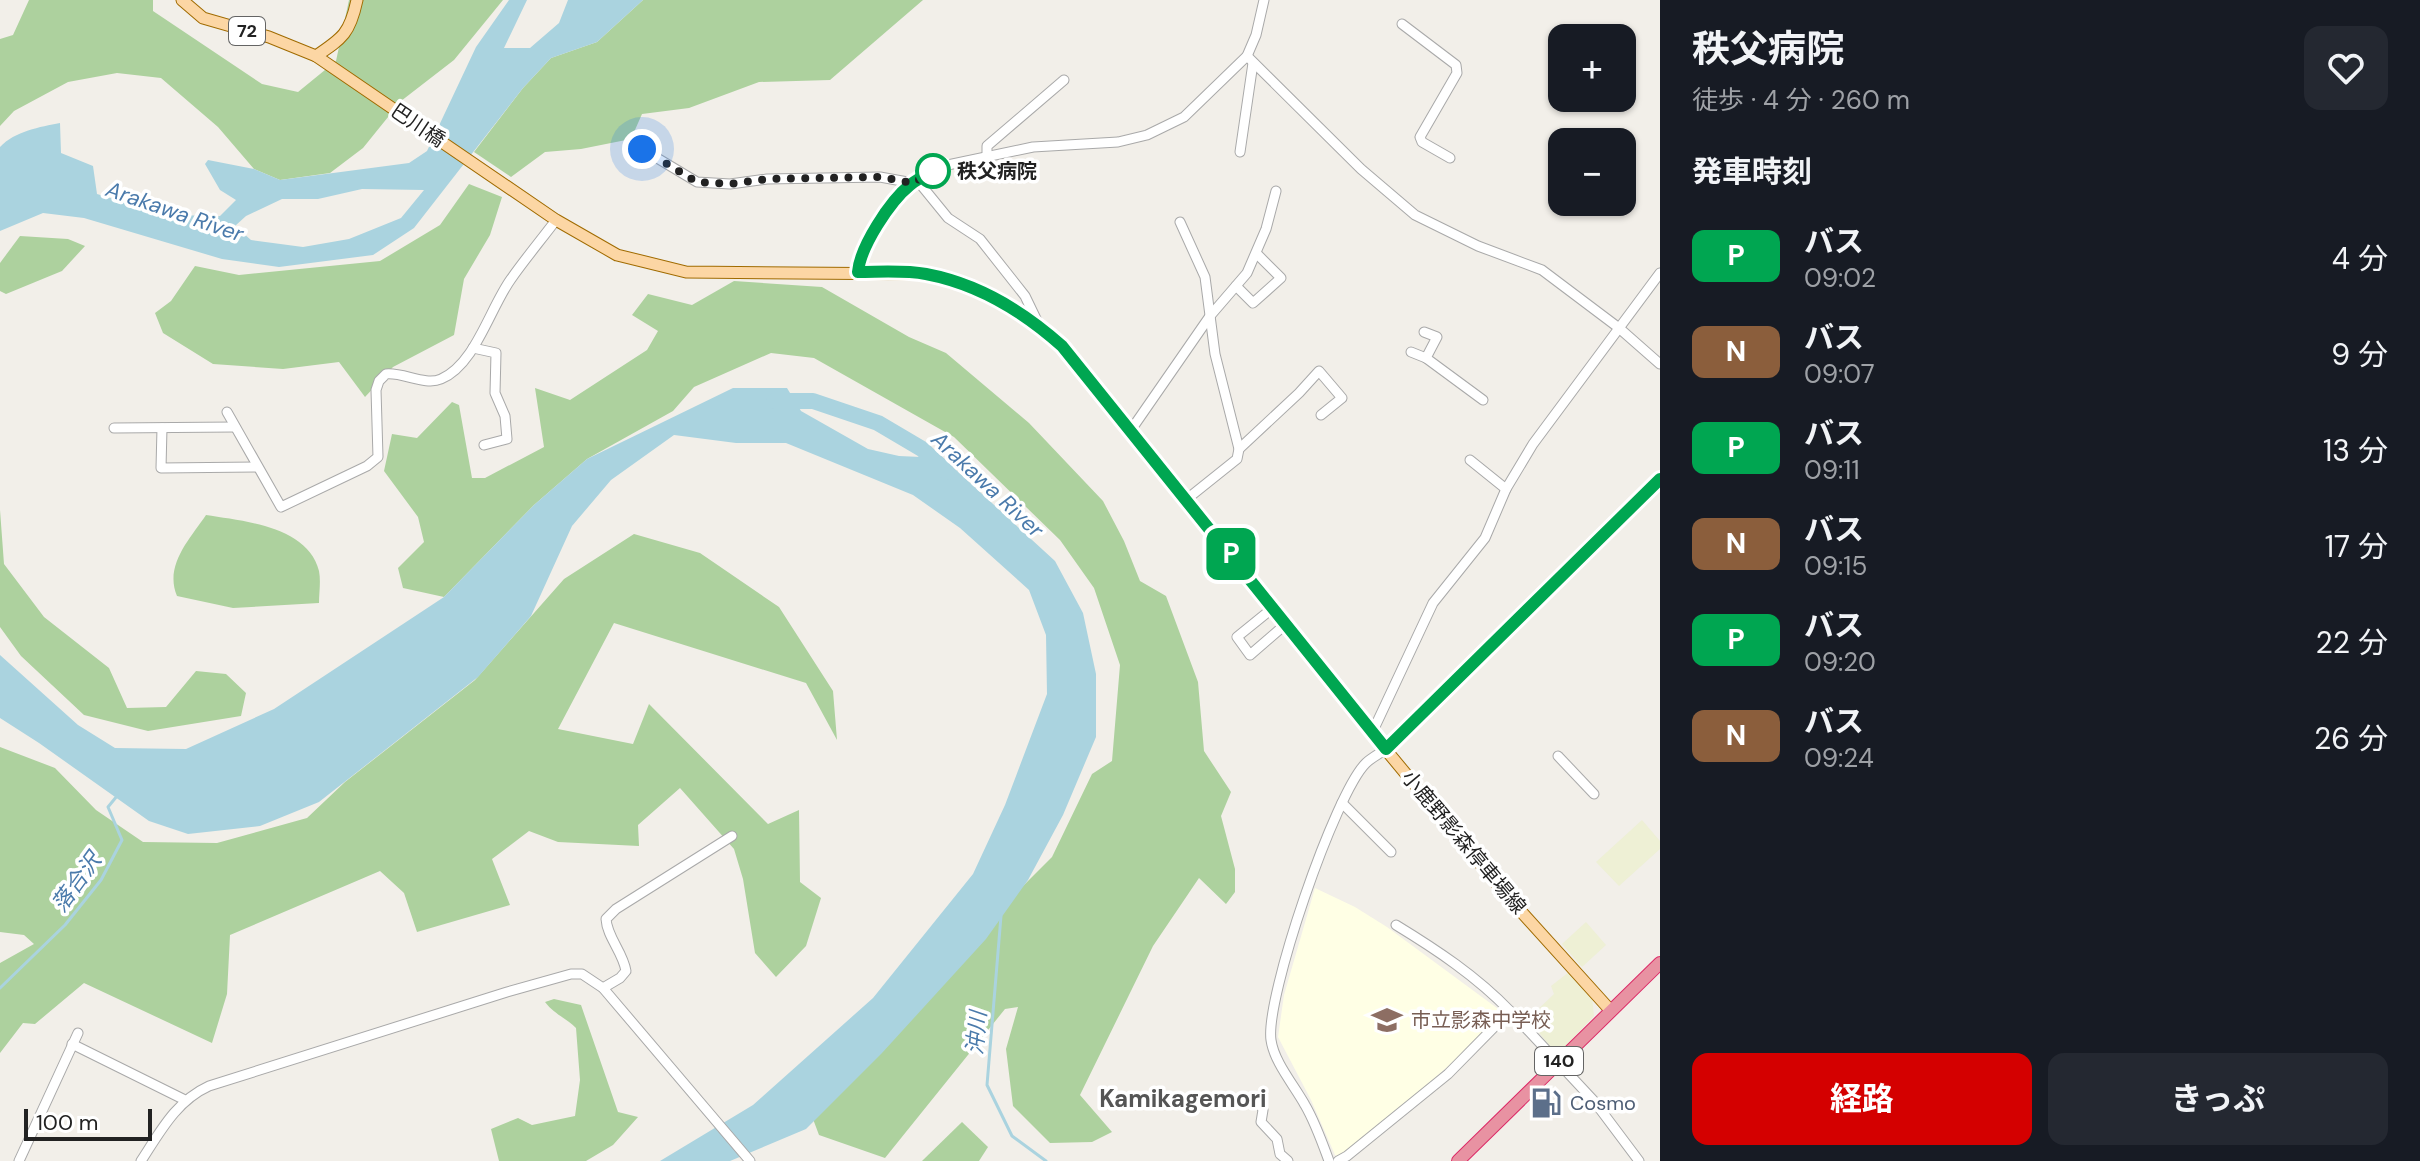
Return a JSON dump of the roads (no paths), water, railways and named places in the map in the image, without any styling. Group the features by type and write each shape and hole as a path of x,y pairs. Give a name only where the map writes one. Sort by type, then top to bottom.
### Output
{"highway":[{"name":"140","path":"1458,1161 1660,963"}],"main road":[{"name":"72","path":"182,0 203,18 269,37 321,60"},
{"path":"321,60 350,29 357,0"},
{"name":"巴川橋","path":"321,60 510,187"},
{"name":"小鹿野影森停車場線","path":"510,187 556,220 617,255 662,268 727,273 926,274 986,293 1039,325 1081,367 1372,733 1507,896 1611,1011"}],"street":[{"path":"1240,152 1250,60 1264,0"},
{"path":"1402,24 1456,65 1457,73 1420,137 1422,142 1450,158"},
{"path":"858,272 864,248 900,196 915,181 943,166 1033,147 1118,142 1147,135 1184,117 1250,60"},
{"path":"1250,60 1361,169 1415,215 1478,246 1542,270 1619,328 1660,364"},
{"path":"987,158 987,146 1064,80"},
{"path":"634,148 642,149 697,182 730,184 767,179 880,177 915,181 948,218 980,239 1025,296 1039,325"},
{"path":"1131,430 1210,316 1247,273 1257,254 1276,191"},
{"path":"227,412 281,507 367,466 378,457 376,390 379,381 386,374 396,373 432,381 443,379 473,348 509,282 556,220"},
{"path":"1180,222 1205,277 1215,354 1239,449 1237,459 1187,499"},
{"path":"1236,286 1253,303 1281,278 1257,254"},
{"path":"1372,733 1433,603 1485,538 1506,489 1533,444 1660,273"},
{"path":"1424,332 1437,337 1426,358"},
{"path":"473,348 496,353 495,393 505,416 507,439 484,445"},
{"path":"1411,352 1426,358 1483,400"},
{"path":"1239,449 1319,371 1342,398 1321,415"},
{"path":"114,428 235,427"},
{"path":"162,428 161,468 256,467"},
{"path":"1470,460 1506,489"},
{"path":"1329,1161 1307,1108 1273,1049 1270,1028 1288,950 1308,885 1342,803 1364,764 1386,749 1660,479"},
{"path":"1274,607 1237,637 1250,655 1287,623"},
{"path":"1558,756 1594,794"},
{"path":"1342,803 1391,852"},
{"path":"603,988 626,971 624,959 606,926 606,919 616,909 732,836"},
{"path":"1396,925 1475,978 1510,1011 1594,1101 1639,1161"},
{"path":"141,1161 185,1100 219,1082 563,975 582,974 603,988 750,1161"},
{"path":"1338,1161 1448,1074 1510,1011"},
{"path":"19,1161 78,1033"},
{"path":"72,1044 185,1100"},
{"path":"1257,1098 1263,1110 1261,1122 1277,1139 1280,1154 1288,1161"}],"water":[{"path":"509,0 527,0 504,48 530,48 559,23 568,0 643,0 597,42 551,58 523,88 414,228 373,255 279,267 222,259 84,218 43,213 0,231 0,147 20,133 60,123 61,153 93,166 97,194 168,215 220,216 236,200 220,190 205,164 208,160 254,169 280,180 409,163 427,151 476,47","holes":["362,189 424,190 401,218 349,239 303,247 251,240 235,226 246,216 282,199 318,199"]},
{"path":"733,388 787,388 801,411 868,449 899,456 943,458 1055,561 1083,613 1096,674 1096,737 1063,815 1028,880 986,939 882,1053 806,1129 730,1161 660,1161 753,1105 873,998 973,874 1005,805 1047,694 1046,635 1029,590 960,528 913,495 786,443 736,443 674,435 611,480 572,526 531,616 478,677 319,802 260,826 188,834 149,821 0,718 0,655 78,725 115,748 186,749 274,709 444,597 534,505 587,459"}],"waterway":[{"name":"Arakawa River","path":"774,401 813,401 878,423 922,449 947,472"},
{"name":"落合沢","path":"0,988 65,925 101,880 122,840 108,807 117,796"},
{"name":"沖川","path":"1001,916 987,1085 1012,1136 1046,1161"}],"place":[{"name":"秩父病院","path":"933,171"},
{"name":"市立影森中学校","path":"1387,1020"},
{"name":"Cosmo","path":"1546,1103"}],"district":[{"name":"Kamikagemori","path":"1183,1099"}]}
